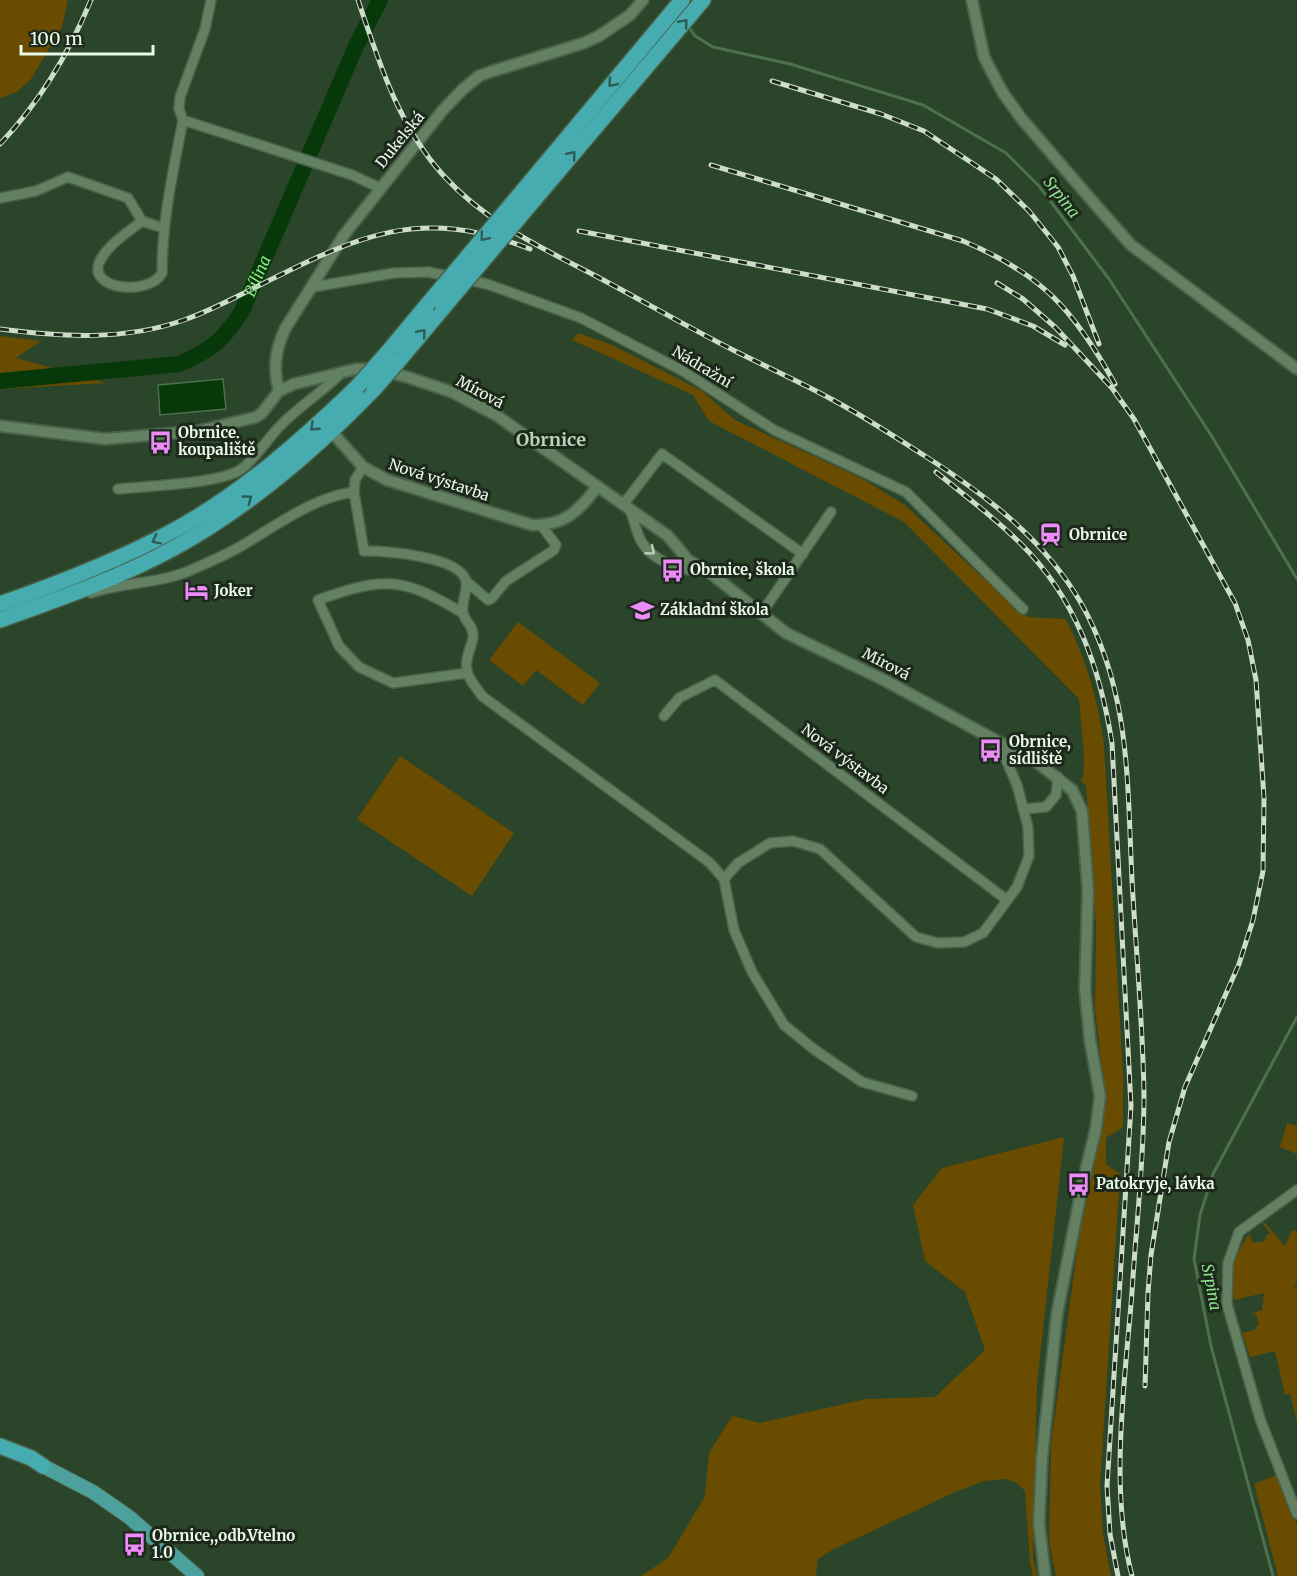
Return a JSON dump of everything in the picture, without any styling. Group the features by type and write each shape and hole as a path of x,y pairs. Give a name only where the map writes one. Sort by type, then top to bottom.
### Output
{"highway":[{"path":"0,604 135,550 191,520 280,457 394,356 443,308 650,38 682,0"},
{"path":"0,620 87,588 174,548 223,518 273,482 332,432 374,389 427,305 664,46 703,0"},
{"path":"0,1446 30,1458 36,1464"},
{"path":"0,1453 36,1464"},
{"path":"0,1458 36,1464"}],"main road":[{"path":"36,1464 93,1492 129,1516 197,1576"}],"street":[{"path":"142,221 115,242 100,261 98,268 102,280 130,288 150,285 159,279 162,273 163,228 183,120 179,109 180,97 205,29 211,0"},
{"path":"972,0 984,57 1004,93 1021,118 1094,203 1131,245 1297,369"},
{"name":"Dukelská","path":"279,391 275,364 280,341 345,235 452,99 479,76 584,43 614,28 643,1"},
{"path":"183,120 352,176 380,188"},
{"path":"0,198 36,191 68,177 128,198 142,221 163,228"},
{"name":"Nádražní","path":"313,287 394,273 428,272 487,284 581,318 683,371 774,430 906,492 1023,609"},
{"name":"Mírová","path":"342,372 374,369 407,377 452,392 496,415 668,536 696,569"},
{"path":"0,426 105,439 199,431 256,417 262,413 279,391 294,384 342,372"},
{"path":"118,489 193,482 241,470 280,424 327,387 342,372"},
{"name":"Nová výstavba","path":"332,432 363,467 387,480 515,521 541,525 562,521 574,513 597,487"},
{"path":"626,507 662,454 803,554"},
{"path":"363,467 355,480 354,492 364,551 420,555 453,567 462,573 466,581 488,600 506,581 554,550 552,538 541,525"},
{"path":"36,607 69,601 99,591 161,581 239,547 328,498 354,492"},
{"name":"Mírová","path":"626,507 646,548 674,567 709,572 786,633 882,678 1038,763 1072,790 1082,811 1088,890 1085,990 1090,1040 1100,1096 1096,1128 1083,1182 1056,1326 1042,1457 1039,1523 1045,1576"},
{"path":"760,614 831,512"},
{"path":"463,613 466,581"},
{"path":"467,673 393,683 359,667 339,646 318,600 350,589 389,583 413,587 463,613 472,626 473,637 466,661 467,673 482,696 709,862 724,879 734,930 752,972 784,1025 815,1050 862,1082 912,1096"},
{"name":"Nová výstavba","path":"664,716 679,698 715,680 1007,900"},
{"path":"724,879 738,863 770,843 793,841 820,849 916,938 938,943 964,942 982,933 1017,887 1029,856 1028,827 1017,785 998,741"},
{"path":"1023,809 1046,807 1056,795 1058,777"},
{"path":"1297,1190 1239,1232 1228,1263 1227,1304 1260,1419 1297,1514"}],"shaded area":[{"path":"0,0 68,0 62,27 31,79 17,92 0,98"},
{"path":"578,333 612,345 702,391 735,420 861,478 905,505 1028,617 1066,619 1073,635 1090,680 1104,744 1123,1075 1123,1127 1106,1138 1106,1164 1120,1174 1100,1486 1103,1534 1111,1576 1056,1576 1049,1542 1051,1445 1079,1235 1101,1133 1105,1093 1095,1009 1096,925 1086,785 1081,781 1084,772 1084,755 1079,699 904,522 709,421 693,395 572,340"},
{"path":"0,336 41,341 16,358 107,383 0,389"},
{"path":"223,379 226,409 160,415 158,385"},
{"path":"518,622 600,683 583,705 536,670 523,686 489,660"},
{"path":"400,756 514,833 472,896 357,819"},
{"path":"1287,1123 1297,1126 1297,1154 1280,1147"},
{"path":"1064,1137 1037,1385 1033,1558 1037,1576 1033,1576 1030,1562 1025,1491 1017,1483 1006,1479 984,1481 955,1492 832,1550 818,1559 816,1576 641,1576 668,1558 705,1496 709,1453 732,1416 760,1423 866,1399 935,1397 985,1350 965,1292 925,1261 913,1205 942,1168"},
{"path":"1264,1222 1285,1246 1292,1230 1297,1232 1297,1281 1294,1286 1297,1288 1297,1422 1290,1394 1285,1395 1275,1351 1250,1357 1242,1333 1257,1329 1256,1326 1259,1325 1256,1314 1253,1315 1253,1313 1262,1310 1264,1293 1234,1300 1231,1291 1232,1266 1249,1234 1253,1243 1260,1241 1262,1243 1270,1233 1262,1223"},
{"path":"1279,1474 1282,1477 1297,1526 1297,1576 1278,1576 1254,1484"}],"waterway":[{"name":"Bílina","path":"0,381 179,364 208,349 222,337 242,311 356,46 380,0"},
{"name":"Srpina","path":"688,26 695,36 713,47 790,64 923,105 1006,153 1039,186 1109,279 1211,435 1297,579"},
{"name":"Srpina","path":"1273,1576 1211,1346 1194,1259 1200,1215 1213,1174 1297,1017"}],"railway":[{"path":"0,144 41,94 63,58 91,0"},
{"path":"358,0 402,114 427,156 461,193 499,223 541,248 845,407 925,456 992,503 1012,520 1050,559 1081,603 1097,636 1109,670 1118,704 1123,738 1127,773 1142,1042 1143,1145 1123,1398 1120,1471 1121,1507 1132,1576"},
{"path":"772,81 881,114 924,131 996,179 1029,211 1058,247 1073,276 1099,344"},
{"path":"711,165 963,241 991,254 1035,281 1053,297 1085,335 1115,384"},
{"path":"0,329 46,334 93,335 161,327 213,308 327,253 390,232 422,228 455,229 491,236 530,249"},
{"path":"579,231 987,309 1033,326 1065,345"},
{"path":"997,283 1023,299 1055,327 1112,388 1134,419 1235,603 1248,640 1256,680 1264,798 1263,871 1253,920 1239,964 1185,1087 1169,1142 1151,1255 1145,1386"},
{"path":"936,472 1010,533 1040,564 1056,587 1071,611 1092,661 1112,743 1131,1106 1107,1486 1110,1534 1118,1576"}],"place":[{"name":"Obrnice, koupaliště","path":"160,442"},
{"name":"Obrnice","path":"1051,535"},
{"name":"Obrnice, škola","path":"672,570"},
{"name":"Joker","path":"196,591"},
{"name":"Základní škola","path":"642,610"},
{"name":"Obrnice, sídliště","path":"991,751"},
{"name":"Patokryje, lávka","path":"1078,1184"},
{"name":"Obrnice,,odb.Vtelno 1.0","path":"134,1545"}],"district":[{"name":"Obrnice","path":"551,440"}]}
